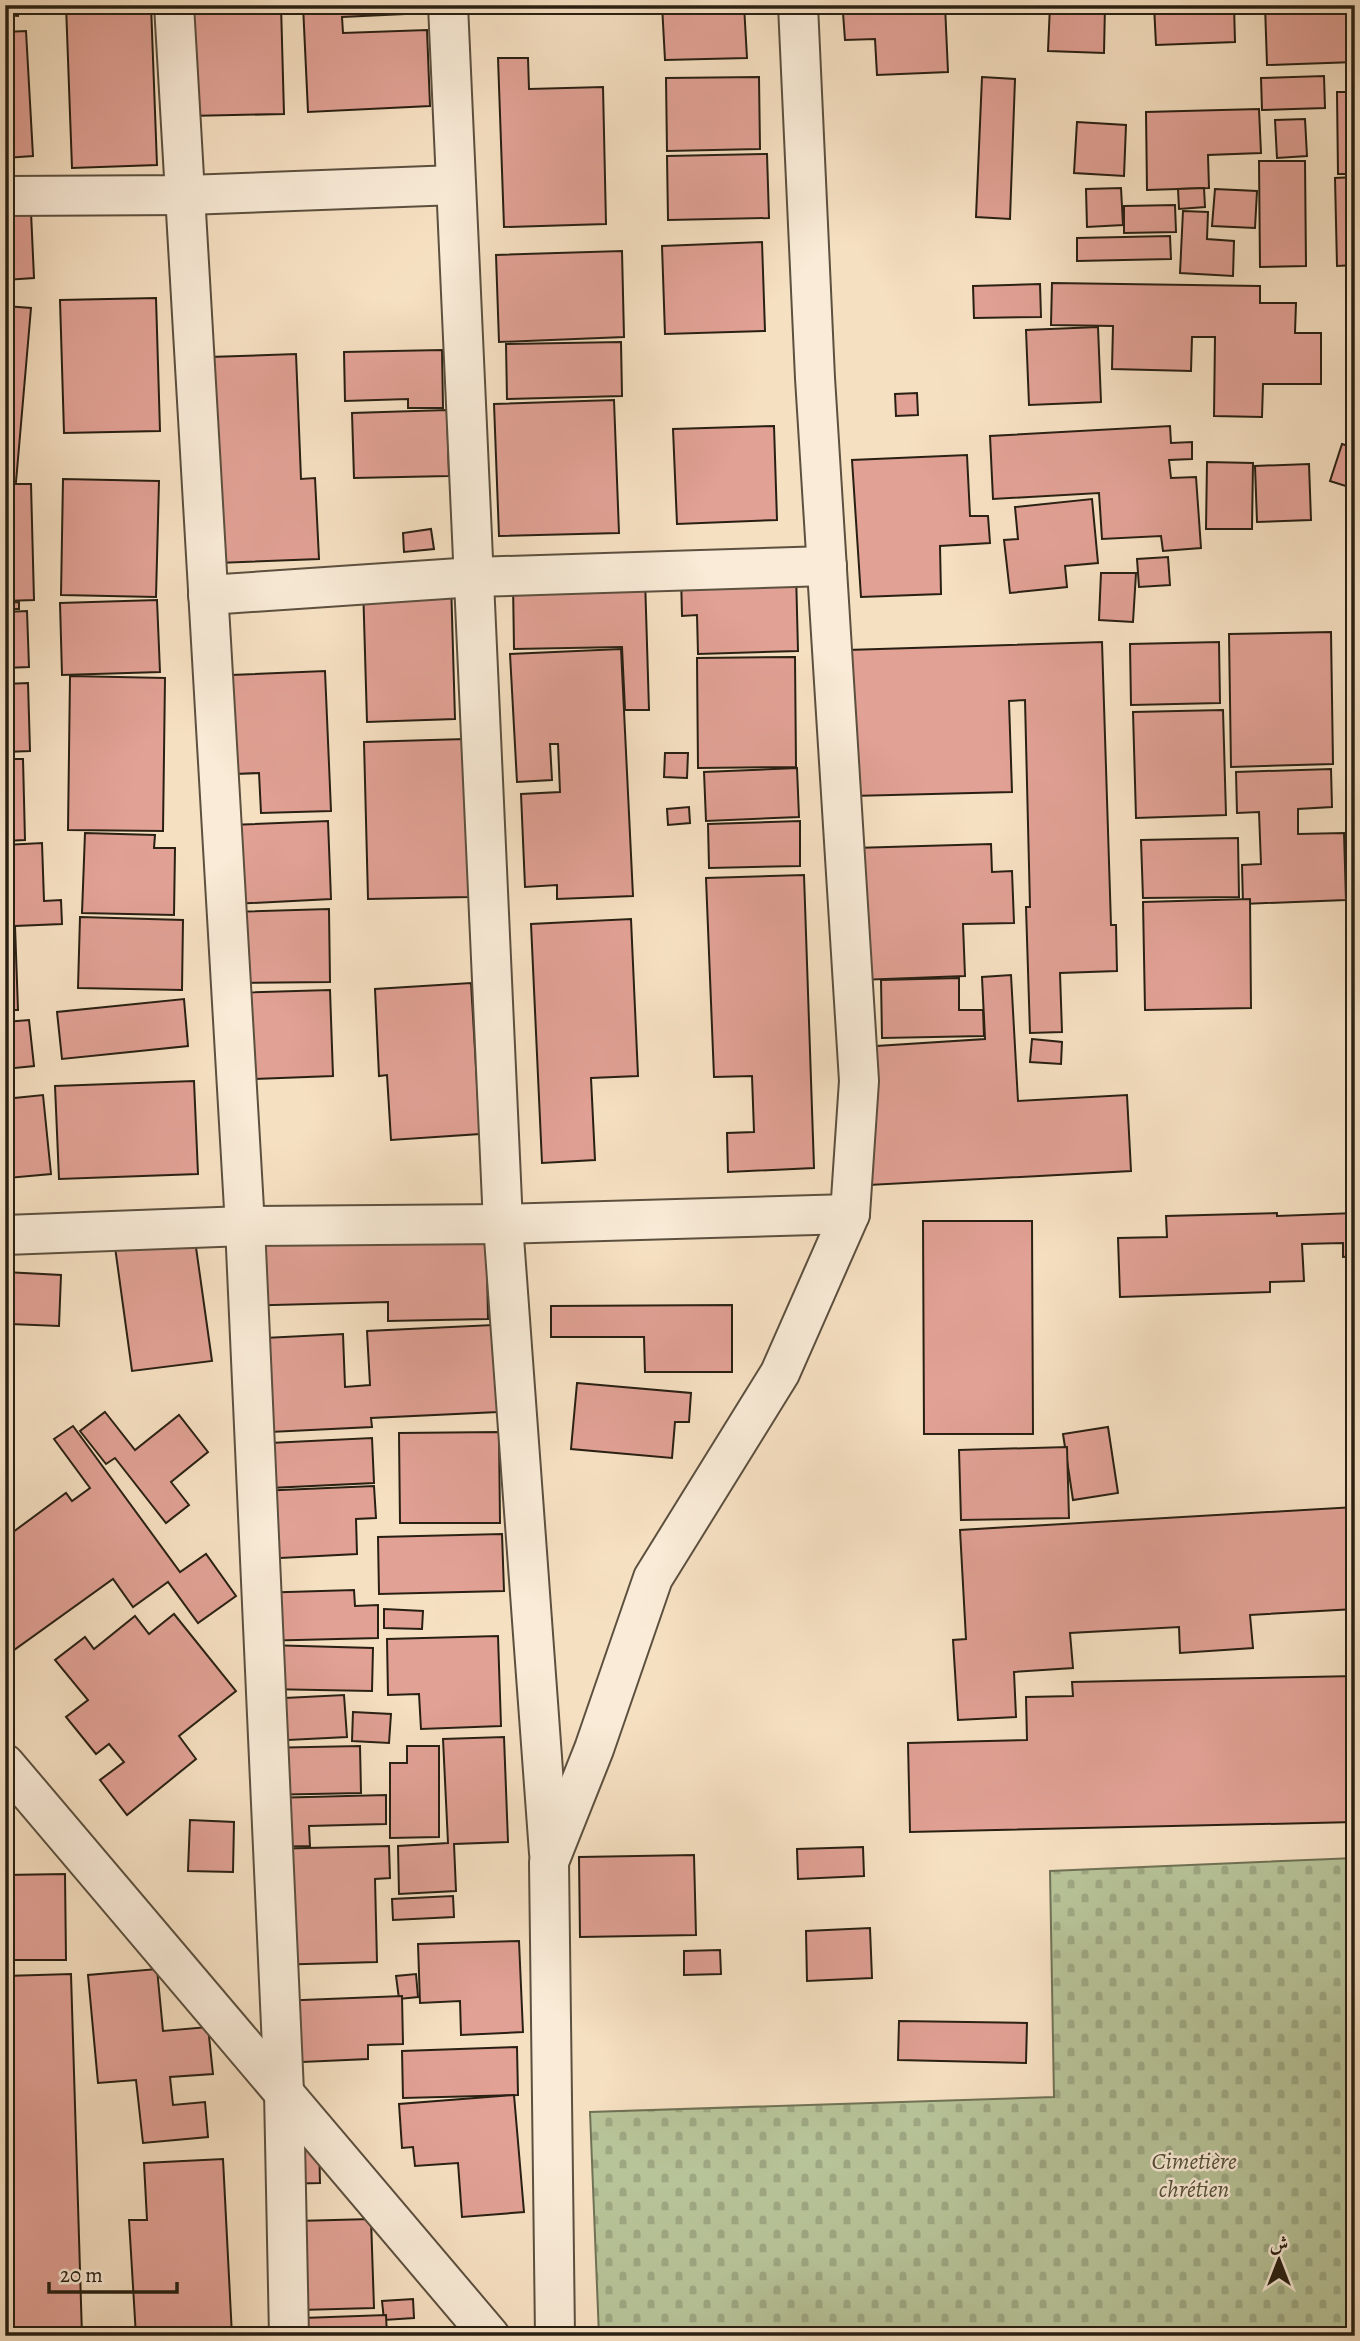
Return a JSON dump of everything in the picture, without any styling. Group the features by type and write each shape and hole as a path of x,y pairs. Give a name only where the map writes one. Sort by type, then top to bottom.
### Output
{"street":[{"path":"174,5 245,1226 284,2092 289,2336"},
{"path":"448,5 503,1224 550,1862 555,2336"},
{"path":"550,1862 594,1749 653,1578 780,1373 850,1214 859,1081 815,378 797,5"},
{"path":"5,196 186,195 456,185"},
{"path":"208,595 474,577 827,566"},
{"path":"5,1235 245,1226 503,1224 850,1214"},
{"path":"5,1764 490,2336"}],"green space":[{"name":"Cimetière chrétien","path":"1355,1858 1355,2336 599,2336 590,2112 1054,2097 1050,1871"}],"building":[{"path":"5,5 18,5 18,16 5,15"},
{"path":"66,5 151,5 157,165 72,168"},
{"path":"186,5 281,5 284,114 188,116"},
{"path":"303,5 426,5 426,13 342,17 343,33 427,30 430,106 308,112"},
{"path":"479,5 601,5 601,6 480,13"},
{"path":"662,5 744,5 747,58 665,60"},
{"path":"856,5 945,5 948,72 877,75 875,39 845,40 843,13 856,13"},
{"path":"1050,5 1105,5 1104,53 1048,51"},
{"path":"1154,5 1234,5 1235,42 1156,45"},
{"path":"1265,5 1355,5 1355,62 1267,65"},
{"path":"26,31 33,156 5,158 5,32"},
{"path":"498,58 528,58 529,89 603,87 606,224 504,227"},
{"path":"1324,76 1325,108 1262,110 1261,78"},
{"path":"759,77 760,149 667,151 666,78"},
{"path":"982,77 1015,79 1010,219 976,217"},
{"path":"1337,92 1355,92 1355,174 1338,174"},
{"path":"1259,109 1261,153 1208,155 1209,188 1147,190 1146,112"},
{"path":"1305,119 1307,156 1277,158 1275,120"},
{"path":"1077,122 1126,125 1124,176 1074,173"},
{"path":"767,154 769,218 668,220 667,156"},
{"path":"1259,161 1305,161 1306,266 1260,267"},
{"path":"1355,177 1355,265 1337,266 1335,178"},
{"path":"1121,188 1123,225 1087,227 1086,189"},
{"path":"1204,188 1205,207 1179,209 1178,189"},
{"path":"1215,189 1257,191 1255,228 1212,226"},
{"path":"1175,205 1176,232 1124,233 1124,206"},
{"path":"1183,211 1208,212 1207,239 1234,241 1233,276 1180,273"},
{"path":"31,212 34,278 5,280 5,213"},
{"path":"1170,236 1171,259 1077,261 1077,238"},
{"path":"762,242 765,331 665,334 662,246"},
{"path":"622,251 624,337 499,342 496,255"},
{"path":"1052,283 1260,286 1260,303 1296,303 1295,333 1321,333 1321,384 1263,384 1262,417 1214,416 1215,337 1192,337 1191,371 1112,369 1113,326 1051,325"},
{"path":"1040,284 1041,317 974,318 973,286"},
{"path":"156,298 160,431 64,433 60,300"},
{"path":"5,306 31,308 16,482 5,481"},
{"path":"1098,327 1101,402 1029,405 1026,330"},
{"path":"621,342 622,396 507,399 506,344"},
{"path":"442,350 443,408 408,408 408,399 345,401 344,352"},
{"path":"296,354 301,479 315,478 319,559 217,563 209,357"},
{"path":"917,393 918,415 896,416 895,394"},
{"path":"614,400 619,533 499,536 494,404"},
{"path":"447,410 449,476 354,478 352,413"},
{"path":"774,426 777,520 677,524 673,429"},
{"path":"1170,426 1171,443 1192,442 1192,459 1169,460 1171,478 1196,477 1201,548 1163,551 1161,536 1102,539 1099,493 993,499 990,436"},
{"path":"1342,444 1355,448 1355,489 1330,481"},
{"path":"967,455 970,516 988,516 990,543 940,546 941,594 861,597 852,460"},
{"path":"1207,462 1253,463 1252,529 1206,529"},
{"path":"1309,464 1311,520 1257,522 1255,466"},
{"path":"63,479 159,481 156,597 61,595"},
{"path":"5,484 31,484 34,600 5,601"},
{"path":"1092,499 1098,563 1065,566 1067,587 1010,593 1004,540 1018,539 1015,507"},
{"path":"431,529 434,549 404,552 403,533"},
{"path":"1168,557 1170,585 1139,587 1137,559"},
{"path":"796,572 798,651 698,654 697,615 682,616 681,575"},
{"path":"1101,573 1136,573 1133,622 1099,620"},
{"path":"645,578 649,710 625,710 622,647 514,649 513,583"},
{"path":"451,582 455,719 367,722 363,584"},
{"path":"157,600 160,672 62,675 60,603"},
{"path":"19,602 19,609 5,609 5,603"},
{"path":"27,611 29,667 5,668 5,612"},
{"path":"1331,632 1333,764 1231,767 1229,634"},
{"path":"1102,642 1111,925 1116,925 1117,971 1060,973 1062,1032 1030,1033 1026,907 1030,907 1025,700 1009,701 1012,792 852,796 847,650"},
{"path":"1219,642 1220,703 1131,705 1130,644"},
{"path":"621,649 633,896 557,899 557,885 525,887 521,794 560,792 558,744 550,744 552,780 517,782 510,654"},
{"path":"795,657 796,767 698,768 697,658"},
{"path":"325,671 331,811 261,813 259,773 235,774 231,675"},
{"path":"70,676 165,678 163,831 68,830"},
{"path":"28,683 30,751 5,752 5,684"},
{"path":"1223,710 1226,815 1136,818 1133,712"},
{"path":"465,739 469,897 368,899 364,742"},
{"path":"665,753 688,753 687,778 664,777"},
{"path":"5,759 23,759 25,840 5,841"},
{"path":"797,768 799,817 706,821 704,772"},
{"path":"1331,769 1332,807 1298,809 1298,834 1344,833 1346,900 1243,904 1242,865 1261,864 1259,812 1237,813 1236,772"},
{"path":"689,807 690,823 668,825 667,809"},
{"path":"328,821 331,899 234,904 231,825"},
{"path":"800,821 800,866 709,868 708,824"},
{"path":"85,833 155,835 154,848 175,848 174,915 82,913"},
{"path":"1238,838 1239,897 1143,898 1141,840"},
{"path":"42,843 44,901 61,900 62,924 15,926 18,1010 5,1010 5,845"},
{"path":"991,844 992,872 1012,871 1014,923 963,924 965,976 859,980 854,848"},
{"path":"804,875 814,1168 728,1172 727,1133 754,1132 752,1076 714,1077 706,878"},
{"path":"1250,899 1251,1008 1145,1010 1143,902"},
{"path":"329,909 330,982 230,983 228,912"},
{"path":"80,917 183,920 182,990 78,988"},
{"path":"631,919 638,1076 591,1078 595,1160 542,1163 531,924"},
{"path":"1011,975 1018,1101 1127,1095 1131,1171 869,1185 861,1047 985,1039 982,977"},
{"path":"959,978 959,1010 983,1010 984,1036 882,1038 881,980"},
{"path":"471,983 480,1134 391,1140 387,1075 379,1076 375,989"},
{"path":"330,990 333,1076 231,1080 228,993"},
{"path":"184,999 188,1046 62,1059 57,1012"},
{"path":"29,1020 34,1066 5,1069 5,1022"},
{"path":"1032,1039 1062,1042 1061,1064 1030,1062"},
{"path":"194,1081 198,1174 59,1179 55,1086"},
{"path":"43,1095 51,1174 8,1178 8,1174 5,1175 5,1099"},
{"path":"1277,1213 1277,1216 1355,1213 1355,1256 1343,1257 1343,1243 1302,1244 1304,1281 1270,1282 1270,1292 1120,1297 1118,1238 1167,1237 1166,1216"},
{"path":"486,1216 488,1319 388,1321 388,1302 236,1306 234,1227"},
{"path":"192,1219 212,1361 132,1371 115,1247"},
{"path":"923,1221 1032,1221 1033,1434 924,1434"},
{"path":"5,1272 61,1275 59,1326 10,1324 8,1352 5,1352"},
{"path":"732,1305 732,1372 645,1372 644,1337 551,1337 551,1306"},
{"path":"493,1325 498,1412 371,1418 372,1427 247,1433 243,1339 343,1334 345,1387 370,1385 367,1331"},
{"path":"577,1383 691,1393 689,1422 675,1422 672,1458 571,1449"},
{"path":"105,1412 135,1450 179,1415 208,1452 171,1482 189,1505 166,1523 115,1458 106,1464 80,1431"},
{"path":"73,1426 180,1572 206,1554 236,1596 198,1623 168,1582 133,1607 113,1579 14,1650 5,1638 5,1538 66,1493 72,1501 90,1488 54,1439"},
{"path":"1108,1427 1118,1493 1073,1500 1063,1434"},
{"path":"499,1432 500,1523 400,1523 399,1433"},
{"path":"372,1438 374,1483 251,1489 249,1444"},
{"path":"1067,1447 1069,1518 961,1520 959,1450"},
{"path":"374,1486 376,1518 356,1519 357,1554 261,1559 258,1491"},
{"path":"1355,1507 1355,1609 1250,1615 1253,1648 1180,1653 1179,1627 1070,1633 1073,1668 1014,1672 1016,1717 958,1720 953,1640 966,1639 960,1530"},
{"path":"502,1534 504,1591 379,1594 378,1537"},
{"path":"354,1590 355,1606 378,1605 378,1638 257,1641 255,1593"},
{"path":"384,1609 423,1611 422,1629 384,1628"},
{"path":"174,1614 236,1691 179,1736 196,1759 127,1815 100,1780 124,1762 109,1744 96,1754 66,1717 88,1700 55,1660 85,1637 94,1649 135,1616 149,1634"},
{"path":"498,1636 501,1726 421,1729 419,1694 388,1695 387,1639"},
{"path":"265,1645 373,1648 372,1691 264,1689"},
{"path":"1355,1676 1355,1822 910,1832 908,1743 1027,1740 1026,1697 1073,1696 1072,1682"},
{"path":"344,1695 347,1737 268,1741 265,1699"},
{"path":"353,1712 391,1714 389,1743 352,1741"},
{"path":"504,1737 508,1842 454,1844 456,1891 399,1894 398,1846 448,1843 443,1739"},
{"path":"360,1746 361,1793 262,1795 261,1748"},
{"path":"407,1746 439,1746 439,1837 390,1838 390,1763 407,1763"},
{"path":"386,1795 386,1824 309,1826 310,1846 270,1847 269,1798"},
{"path":"190,1820 234,1822 233,1872 188,1871"},
{"path":"389,1846 390,1878 375,1879 377,1962 270,1965 266,1849"},
{"path":"863,1847 864,1876 798,1879 797,1849"},
{"path":"694,1855 696,1935 580,1937 579,1857"},
{"path":"65,1874 66,1960 5,1960 5,1875"},
{"path":"453,1896 454,1917 393,1920 392,1899"},
{"path":"870,1928 872,1978 807,1981 806,1931"},
{"path":"519,1941 523,2032 461,2035 460,2001 420,2003 418,1944"},
{"path":"720,1950 721,1974 684,1975 684,1951"},
{"path":"157,1969 163,2031 208,2027 213,2074 170,2077 173,2105 205,2102 208,2137 143,2143 136,2080 98,2083 88,1975"},
{"path":"71,1974 82,2336 5,2336 5,1976"},
{"path":"416,1974 418,1997 399,1999 396,1976"},
{"path":"402,1996 403,2044 368,2045 368,2059 280,2063 278,2001"},
{"path":"899,2021 1027,2023 1026,2063 898,2060"},
{"path":"517,2047 518,2095 403,2098 402,2051"},
{"path":"514,2095 524,2212 462,2217 458,2163 415,2166 413,2147 402,2148 399,2104"},
{"path":"319,2141 320,2183 282,2184 280,2142"},
{"path":"223,2159 232,2336 136,2336 129,2220 147,2220 144,2163"},
{"path":"371,2219 374,2308 300,2310 297,2221"},
{"path":"413,2299 414,2318 384,2320 382,2301"},
{"path":"386,2315 387,2336 304,2336 303,2318"}]}
